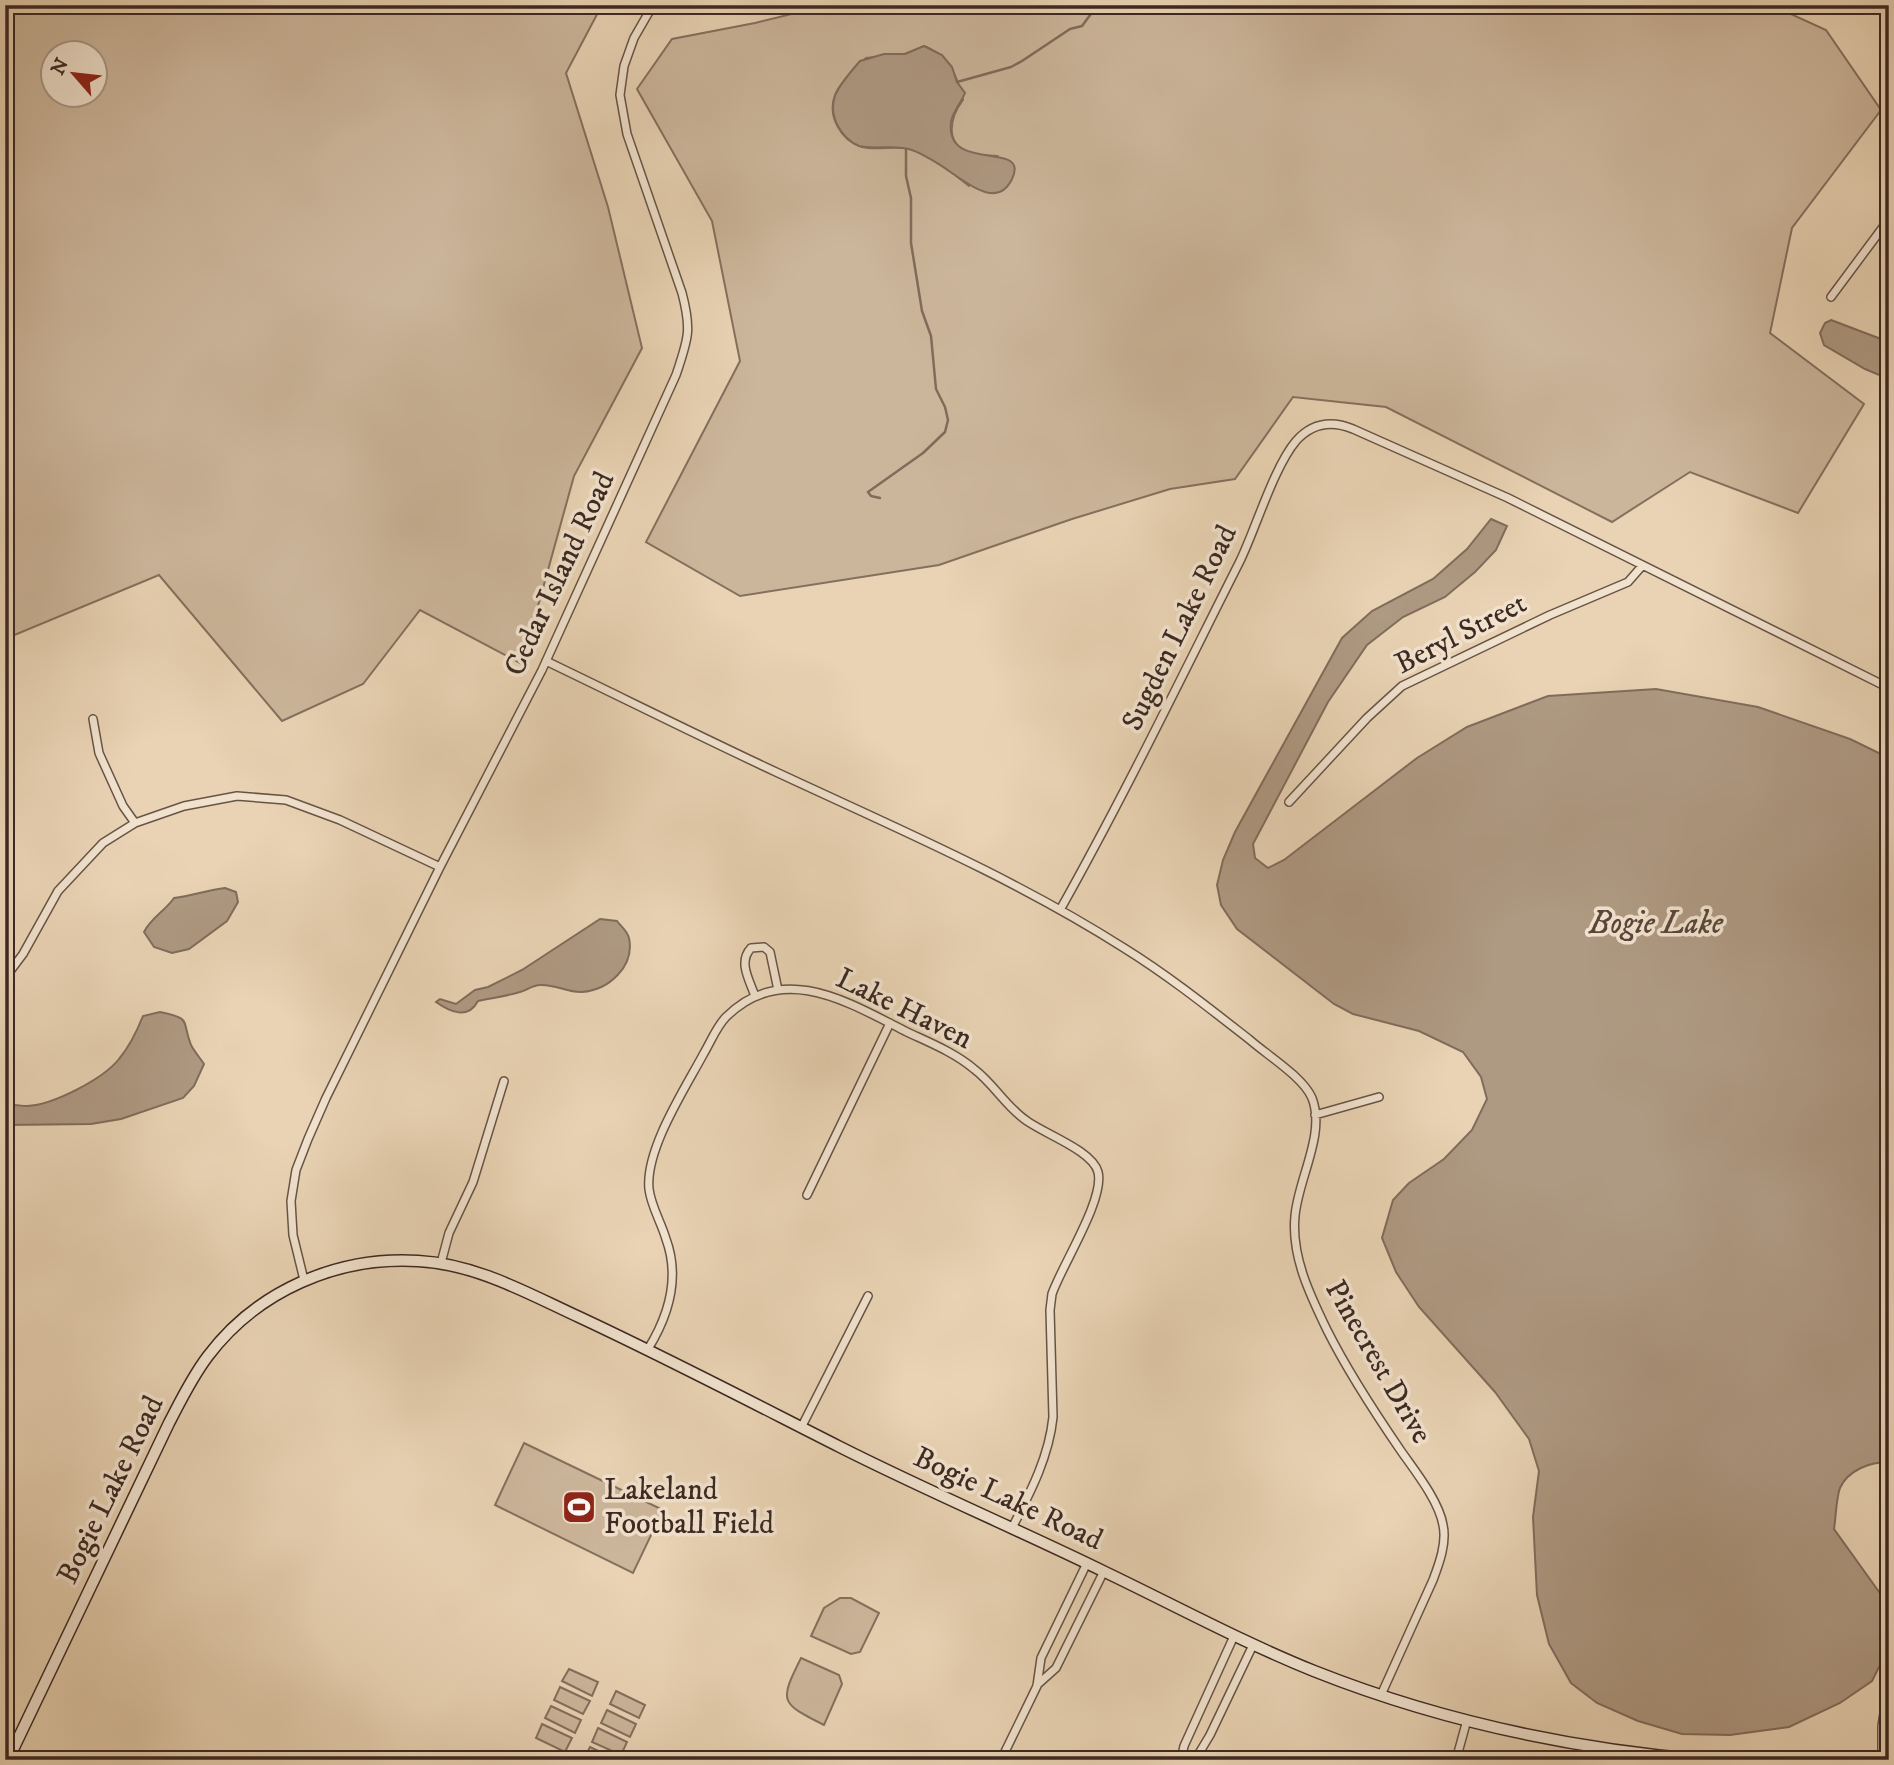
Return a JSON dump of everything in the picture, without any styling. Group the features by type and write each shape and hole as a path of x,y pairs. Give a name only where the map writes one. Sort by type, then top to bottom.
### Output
{"main road":[{"name":"Bogie Lake Road","path":"8,1760 169,1423 197,1371 216,1346 241,1320 270,1299 304,1280 366,1262 401,1260 441,1263 479,1272 504,1282 648,1349 841,1447 1104,1571 1234,1636 1314,1671 1426,1711 1531,1737 1632,1754 1706,1760"}],"street":[{"name":"Cedar Island Road","path":"304,1280 293,1235 291,1201 296,1170 308,1139 440,867 546,661 676,375 687,340 689,319 682,293 627,134 620,95 630,47 653,5"},
{"path":"1831,297 1889,219"},
{"name":"Sugden Lake Road","path":"1060,910 1107,826 1226,590 1288,452 1310,429 1327,423 1353,429 1508,498 1889,688"},
{"name":"Beryl Street","path":"1289,802 1367,718 1402,686 1550,615 1628,582 1642,566"},
{"path":"546,661 774,771 964,858 1124,947 1189,991 1280,1064 1311,1096 1315,1115 1379,1097"},
{"path":"93,719 99,753 123,806 135,823"},
{"path":"5,978 23,954 58,891 103,844 135,823 184,806 237,796 286,800 340,820 440,867"},
{"path":"755,996 743,964 745,954 751,948 764,947 770,952 778,990"},
{"name":"Lake Haven","path":"648,1349 667,1309 674,1273 669,1247 649,1188 652,1164 661,1135 723,1019 740,1004 755,996 778,990 805,989 831,995 890,1023 950,1053 974,1069 1024,1119 1088,1157 1098,1169 1099,1189 1052,1294 1051,1435 1038,1475 1012,1528"},
{"path":"807,1195 890,1023"},
{"path":"441,1263 449,1233 477,1172 504,1081"},
{"name":"Pinecrest Drive","path":"1315,1115 1314,1144 1303,1173 1296,1211 1298,1260 1328,1332 1376,1413 1423,1484 1444,1526 1440,1561 1433,1580 1381,1695"},
{"path":"802,1426 868,1296"},
{"path":"1001,1760 1037,1686 1041,1658 1087,1563"},
{"path":"1037,1686 1056,1668 1104,1571"},
{"path":"1181,1760 1184,1746 1234,1636"},
{"path":"1195,1760 1253,1645"},
{"path":"1882,1760 1882,1726 1889,1682"},
{"path":"1205,1702 1222,1709"},
{"path":"1456,1760 1467,1720"}],"shaded area":[{"path":"5,5 602,5 566,73 608,207 642,348 574,476 522,664 420,610 363,684 282,721 159,575 7,638 5,642"},
{"path":"828,5 1771,5 1826,30 1881,110 1792,228 1770,333 1864,404 1798,513 1690,472 1612,522 1386,407 1293,397 1235,479 1170,489 1072,519 939,565 740,596 646,542 740,361 712,221 637,89 672,39","holes":["924,46 951,68 961,91 963,100 955,114 952,130 956,143 969,153 997,156 969,186 941,165 910,149 868,148 854,144 842,133 834,119 833,103 837,90 866,58 905,54"]},
{"name":"Lakeland Football Field","path":"524,1443 663,1510 633,1573 495,1505"},
{"path":"840,1598 851,1598 879,1613 860,1652 851,1654 811,1636 824,1608"},
{"path":"801,1658 839,1675 842,1684 824,1725 799,1711 788,1700 789,1684"},
{"path":"569,1669 598,1682 592,1696 562,1681"},
{"path":"560,1687 590,1701 583,1714 554,1700"},
{"path":"616,1691 645,1705 639,1718 610,1704"},
{"path":"551,1706 581,1720 575,1733 545,1718"},
{"path":"607,1710 636,1724 630,1737 601,1723"},
{"path":"542,1724 572,1738 565,1752 536,1738"},
{"path":"598,1728 627,1742 621,1755 592,1742"},
{"path":"590,1747 617,1760 583,1760"}],"water":[{"path":"924,46 942,55 952,67 957,82 965,93 952,118 953,138 961,148 973,153 1010,161 1015,167 1006,188 990,193 981,191 912,150 859,146 847,138 838,126 833,111 835,96 860,61 884,54 905,54"},
{"path":"1831,320 1889,342 1889,379 1865,369 1824,345 1820,333 1825,323"},
{"name":"Bogie Lake","path":"1491,519 1507,526 1496,550 1445,597 1403,617 1367,645 1328,702 1253,844 1255,858 1268,868 1284,860 1417,758 1467,727 1548,696 1656,689 1758,707 1850,739 1889,758 1889,1462 1860,1468 1848,1476 1840,1488 1834,1529 1887,1603 1886,1653 1872,1681 1840,1703 1789,1727 1730,1735 1682,1734 1638,1721 1597,1703 1571,1683 1549,1644 1537,1595 1533,1517 1539,1471 1529,1439 1495,1392 1419,1307 1396,1272 1382,1238 1393,1200 1409,1183 1444,1159 1472,1130 1487,1099 1481,1077 1463,1052 1419,1031 1353,1014 1334,1004 1237,929 1221,905 1217,885 1223,860 1235,832 1342,638 1372,611 1433,579 1467,549"},
{"path":"225,888 236,892 238,902 227,921 189,949 172,953 154,947 144,932 174,898"},
{"path":"600,919 617,921 626,931 630,948 624,967 602,987 577,992 537,985 478,1001 469,1011 464,1012 447,1009 436,1002 440,999 456,1004 475,990 488,987 522,970"},
{"path":"160,1012 182,1019 191,1045 204,1064 194,1086 183,1098 121,1119 91,1124 5,1125 5,1105 38,1105 77,1090 102,1075 123,1054 143,1016"}],"waterway":[{"path":"957,82 1011,67 1070,29 1082,26 1096,7 1112,13 1132,5"},
{"path":"880,498 871,496 868,492 923,453 945,432 948,420 936,389 931,336 922,311 911,243 911,198 906,176 906,149"}],"place":[{"name":"Lakeland Football Field","path":"579,1507"}]}
